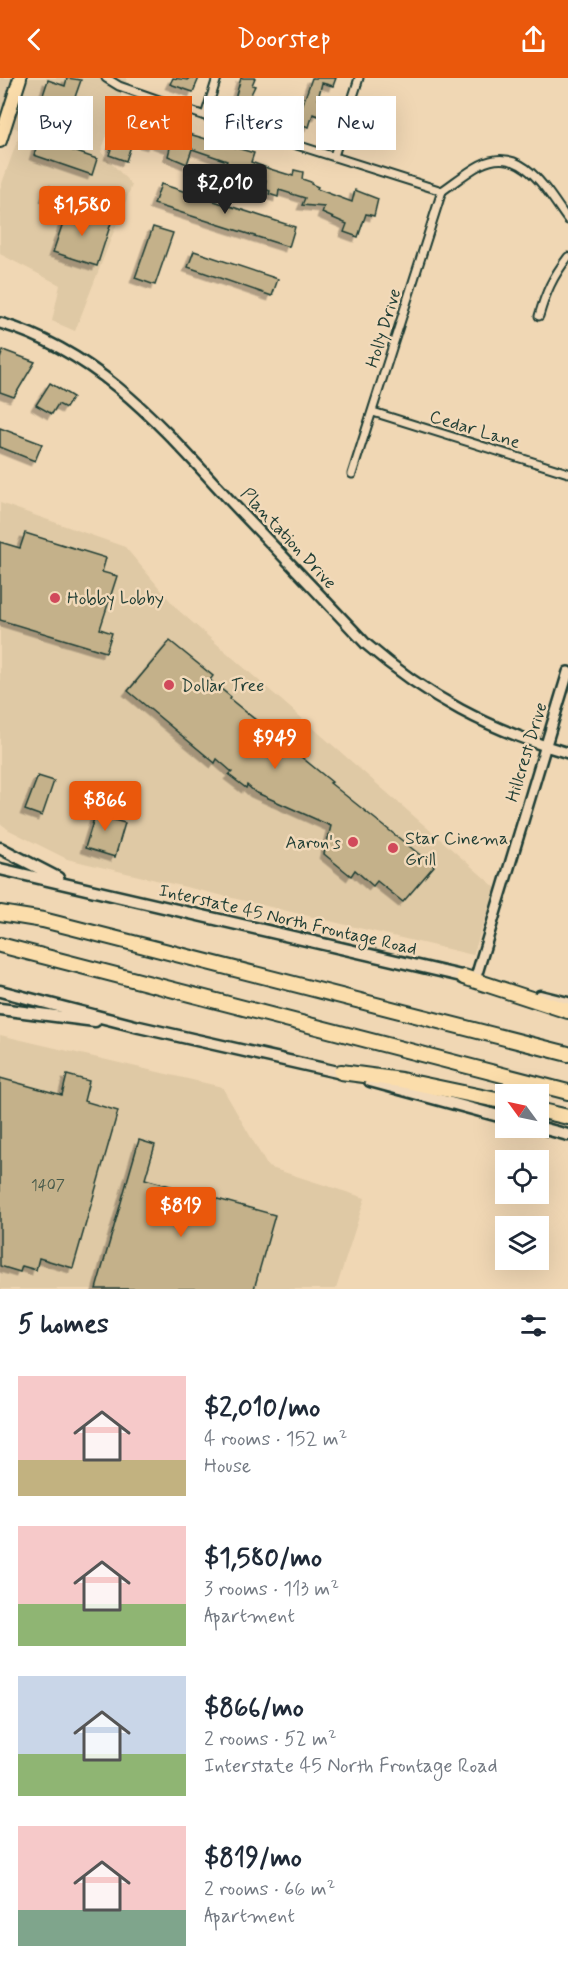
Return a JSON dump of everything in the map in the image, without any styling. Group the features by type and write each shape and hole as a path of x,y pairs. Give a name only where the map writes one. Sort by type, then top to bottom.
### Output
{"highway":[{"path":"0,913 43,921 568,1054"},
{"path":"0,945 568,1092"},
{"path":"470,978 568,1011"},
{"path":"341,1072 401,1080 495,1100"},
{"path":"549,1113 568,1117"}],"main road":[{"path":"0,141 21,78"},
{"path":"0,848 65,884"},
{"name":"Interstate 45 North Frontage Road","path":"0,868 568,1003"},
{"path":"0,991 139,1027 341,1072 495,1115"},
{"path":"0,1009 139,1027"},
{"path":"549,1130 568,1135"}],"street":[{"path":"106,78 119,86 204,116"},
{"path":"211,96 217,78"},
{"path":"334,156 359,78"},
{"path":"304,147 442,190 483,163 512,160 526,167 536,177 568,220"},
{"name":"Holly Drive","path":"352,474 442,190"},
{"path":"539,316 547,289 568,257"},
{"name":"Plantation Drive","path":"0,323 35,335 69,352 135,400 366,644 394,669 437,698 472,717 507,733 568,753"},
{"name":"Cedar Lane","path":"373,412 568,473"},
{"name":"Hillcrest Drive","path":"470,978 568,672"}],"shaded area":[{"path":"0,78 127,78 121,96 105,96 105,141 101,152 132,185 75,331 52,321 60,285 0,254 0,189 18,138 18,150 93,150 93,96 18,96 18,129 0,123"},
{"path":"0,503 125,547 177,609 496,888 473,955 67,859 9,830 0,823"},
{"path":"0,1035 222,1087 268,1167 365,1198 336,1289 0,1289"}],"building":[{"path":"67,78 81,80 75,96 43,96 48,80 65,86"},
{"path":"173,78 188,80 188,78 199,78 193,92 170,84"},
{"path":"241,78 255,78 252,85 255,86 250,96 236,96"},
{"path":"312,78 336,78 333,86 322,83 319,96 316,96 316,115 313,114 309,127 304,125 304,101"},
{"path":"192,135 204,138 204,150 244,150 254,153 251,162 293,176 294,170 303,172 302,179 311,182 318,187 317,189 352,202 355,190 378,199 374,216 366,214 358,237 344,232 347,224 322,213 324,207 302,205 305,198 279,190 278,197 269,194 270,191 264,189 266,180 248,174 247,177 224,168 227,161 192,149"},
{"path":"36,150 71,150 97,159 92,175 34,155"},
{"path":"111,150 130,150 126,161 109,155"},
{"path":"170,150 192,150 187,164 168,156"},
{"path":"161,184 295,227 289,247 154,204"},
{"path":"49,186 70,193 66,204 45,197"},
{"path":"68,208 111,223 97,266 53,252"},
{"path":"153,227 173,233 155,285 135,278"},
{"path":"194,251 278,279 272,296 188,267"},
{"path":"3,350 35,362 14,397 0,392 0,359"},
{"path":"50,383 73,397 66,408 58,404 52,414 36,405"},
{"path":"0,428 42,444 35,461 0,447"},
{"name":"Hobby Lobby","path":"25,533 106,558 102,572 117,576 100,629 112,633 106,652 0,620 0,542 20,548"},
{"path":"170,641 213,676 210,680 231,697 230,699 434,866 403,902 377,881 373,886 355,870 351,876 324,854 331,826 255,792 247,785 246,788 229,775 232,772 217,759 215,763 128,691"},
{"path":"38,776 54,781 42,816 25,810"},
{"path":"99,802 113,807 110,819 125,823 115,857 85,848"},
{"path":"67,1075 89,1081 84,1101 118,1111 73,1268 39,1258 36,1270 22,1266 20,1272 0,1266 0,1078 62,1095"},
{"path":"139,1140 155,1145 145,1179 275,1215 254,1289 96,1289"}],"place":[{"name":"Hobby Lobby","path":"55,598"},
{"name":"Dollar Tree","path":"169,685"},
{"name":"Aaron's","path":"353,842"},
{"name":"Star Cinema Grill","path":"393,848"}]}
